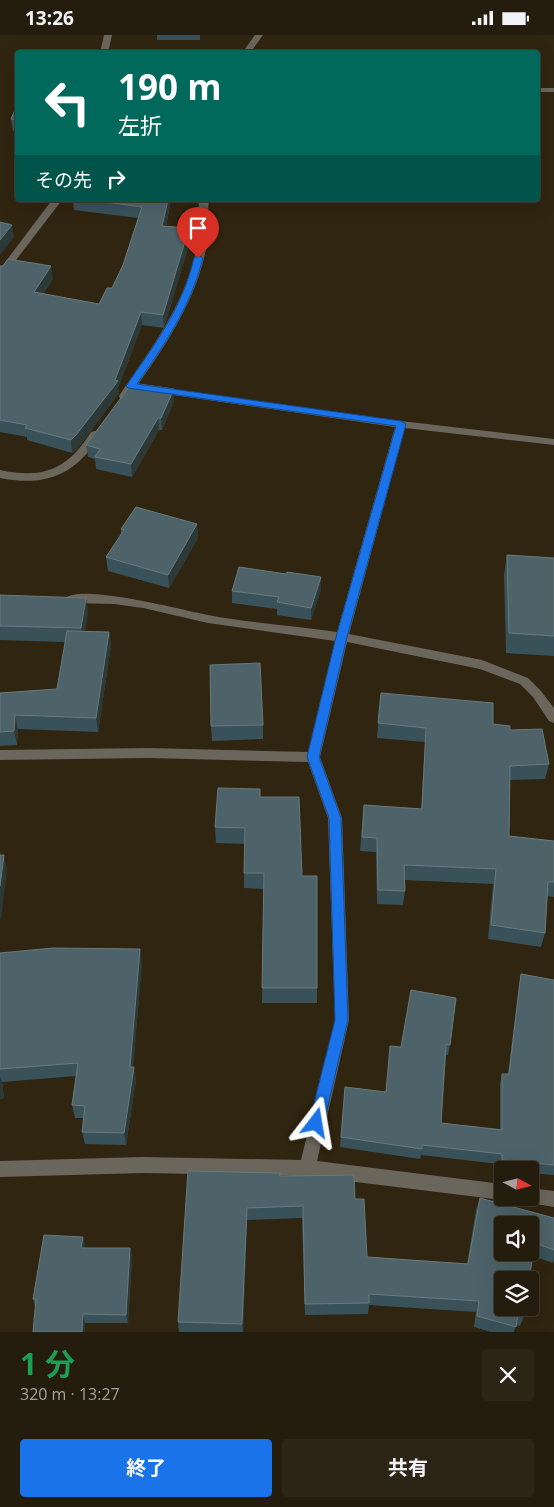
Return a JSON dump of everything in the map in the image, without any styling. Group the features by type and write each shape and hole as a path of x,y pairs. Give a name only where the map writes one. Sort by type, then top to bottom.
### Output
{"street":[{"path":"105,50 108,35"},
{"path":"248,50 259,35"},
{"path":"540,90 554,90"},
{"path":"0,275 55,202"},
{"path":"120,401 141,387 161,343 186,298 194,277 203,239 204,202"},
{"path":"141,387 401,424 554,442"},
{"path":"307,1168 342,1020 335,818 313,757 342,637 401,424"},
{"path":"0,475 31,477 56,471 70,465 81,455 102,425"},
{"path":"55,599 100,599 143,604 208,619 342,637 482,665 524,681 537,693 554,718"},
{"path":"0,755 149,753 313,757"},
{"path":"0,1169 143,1165 307,1168 494,1191"},
{"path":"539,1197 554,1199"}],"building":[{"path":"15,110 15,120 11,119"},
{"path":"106,202 168,202 162,226 189,228 163,315 141,312 115,380 118,381 71,440 25,428 27,425 0,420 0,266 3,266 8,259 51,266 34,292 99,304 107,288 112,288 123,265 142,207"},
{"path":"0,222 12,225 0,240"},
{"path":"132,383 174,389 161,418 158,418 131,464 95,457 100,449 86,445"},
{"path":"136,507 197,524 168,575 106,557 124,530 121,529"},
{"path":"507,555 554,558 554,636 509,633"},
{"path":"239,567 321,577 311,608 277,602 279,597 232,591"},
{"path":"0,595 86,598 81,628 0,626"},
{"path":"67,631 109,632 96,718 15,715 14,731 0,732 0,693 57,689"},
{"path":"260,663 263,725 211,726 210,665"},
{"path":"381,693 493,703 493,724 510,726 510,730 542,729 549,764 510,766 509,836 554,841 554,882 548,882 545,933 491,925 496,869 404,865 405,891 378,890 377,838 362,837 364,805 422,809 426,728 378,723"},
{"path":"218,788 260,789 260,797 299,797 302,876 317,876 317,988 262,988 264,873 244,873 245,828 215,827"},
{"path":"0,855 4,855 0,886"},
{"path":"53,948 140,949 130,1067 134,1067 124,1133 82,1132 85,1106 72,1105 78,1063 0,1069 0,953"},
{"path":"521,974 554,980 554,1165 539,1164 539,1161 502,1160 502,1154 422,1145 422,1149 341,1137 345,1087 386,1092 390,1046 401,1047 411,990 456,998 450,1045 446,1044 441,1123 502,1130 502,1074 509,1074"},
{"path":"188,1171 280,1173 280,1176 354,1175 355,1199 364,1199 367,1257 468,1264 480,1198 494,1202 494,1206 510,1206 554,1218 554,1250 539,1244 539,1216 494,1216 494,1261 532,1261 530,1271 494,1271 494,1316 518,1316 516,1327 477,1316 479,1301 369,1294 369,1303 305,1304 303,1206 247,1208 242,1324 178,1322"},
{"path":"44,1235 83,1237 81,1248 130,1248 126,1315 83,1314 82,1332 33,1332 36,1299 33,1299"}],"route":[{"path":"198,258 194,277 179,314 131,386 401,424 342,637 313,757 335,818 342,1020 316,1123"}]}
